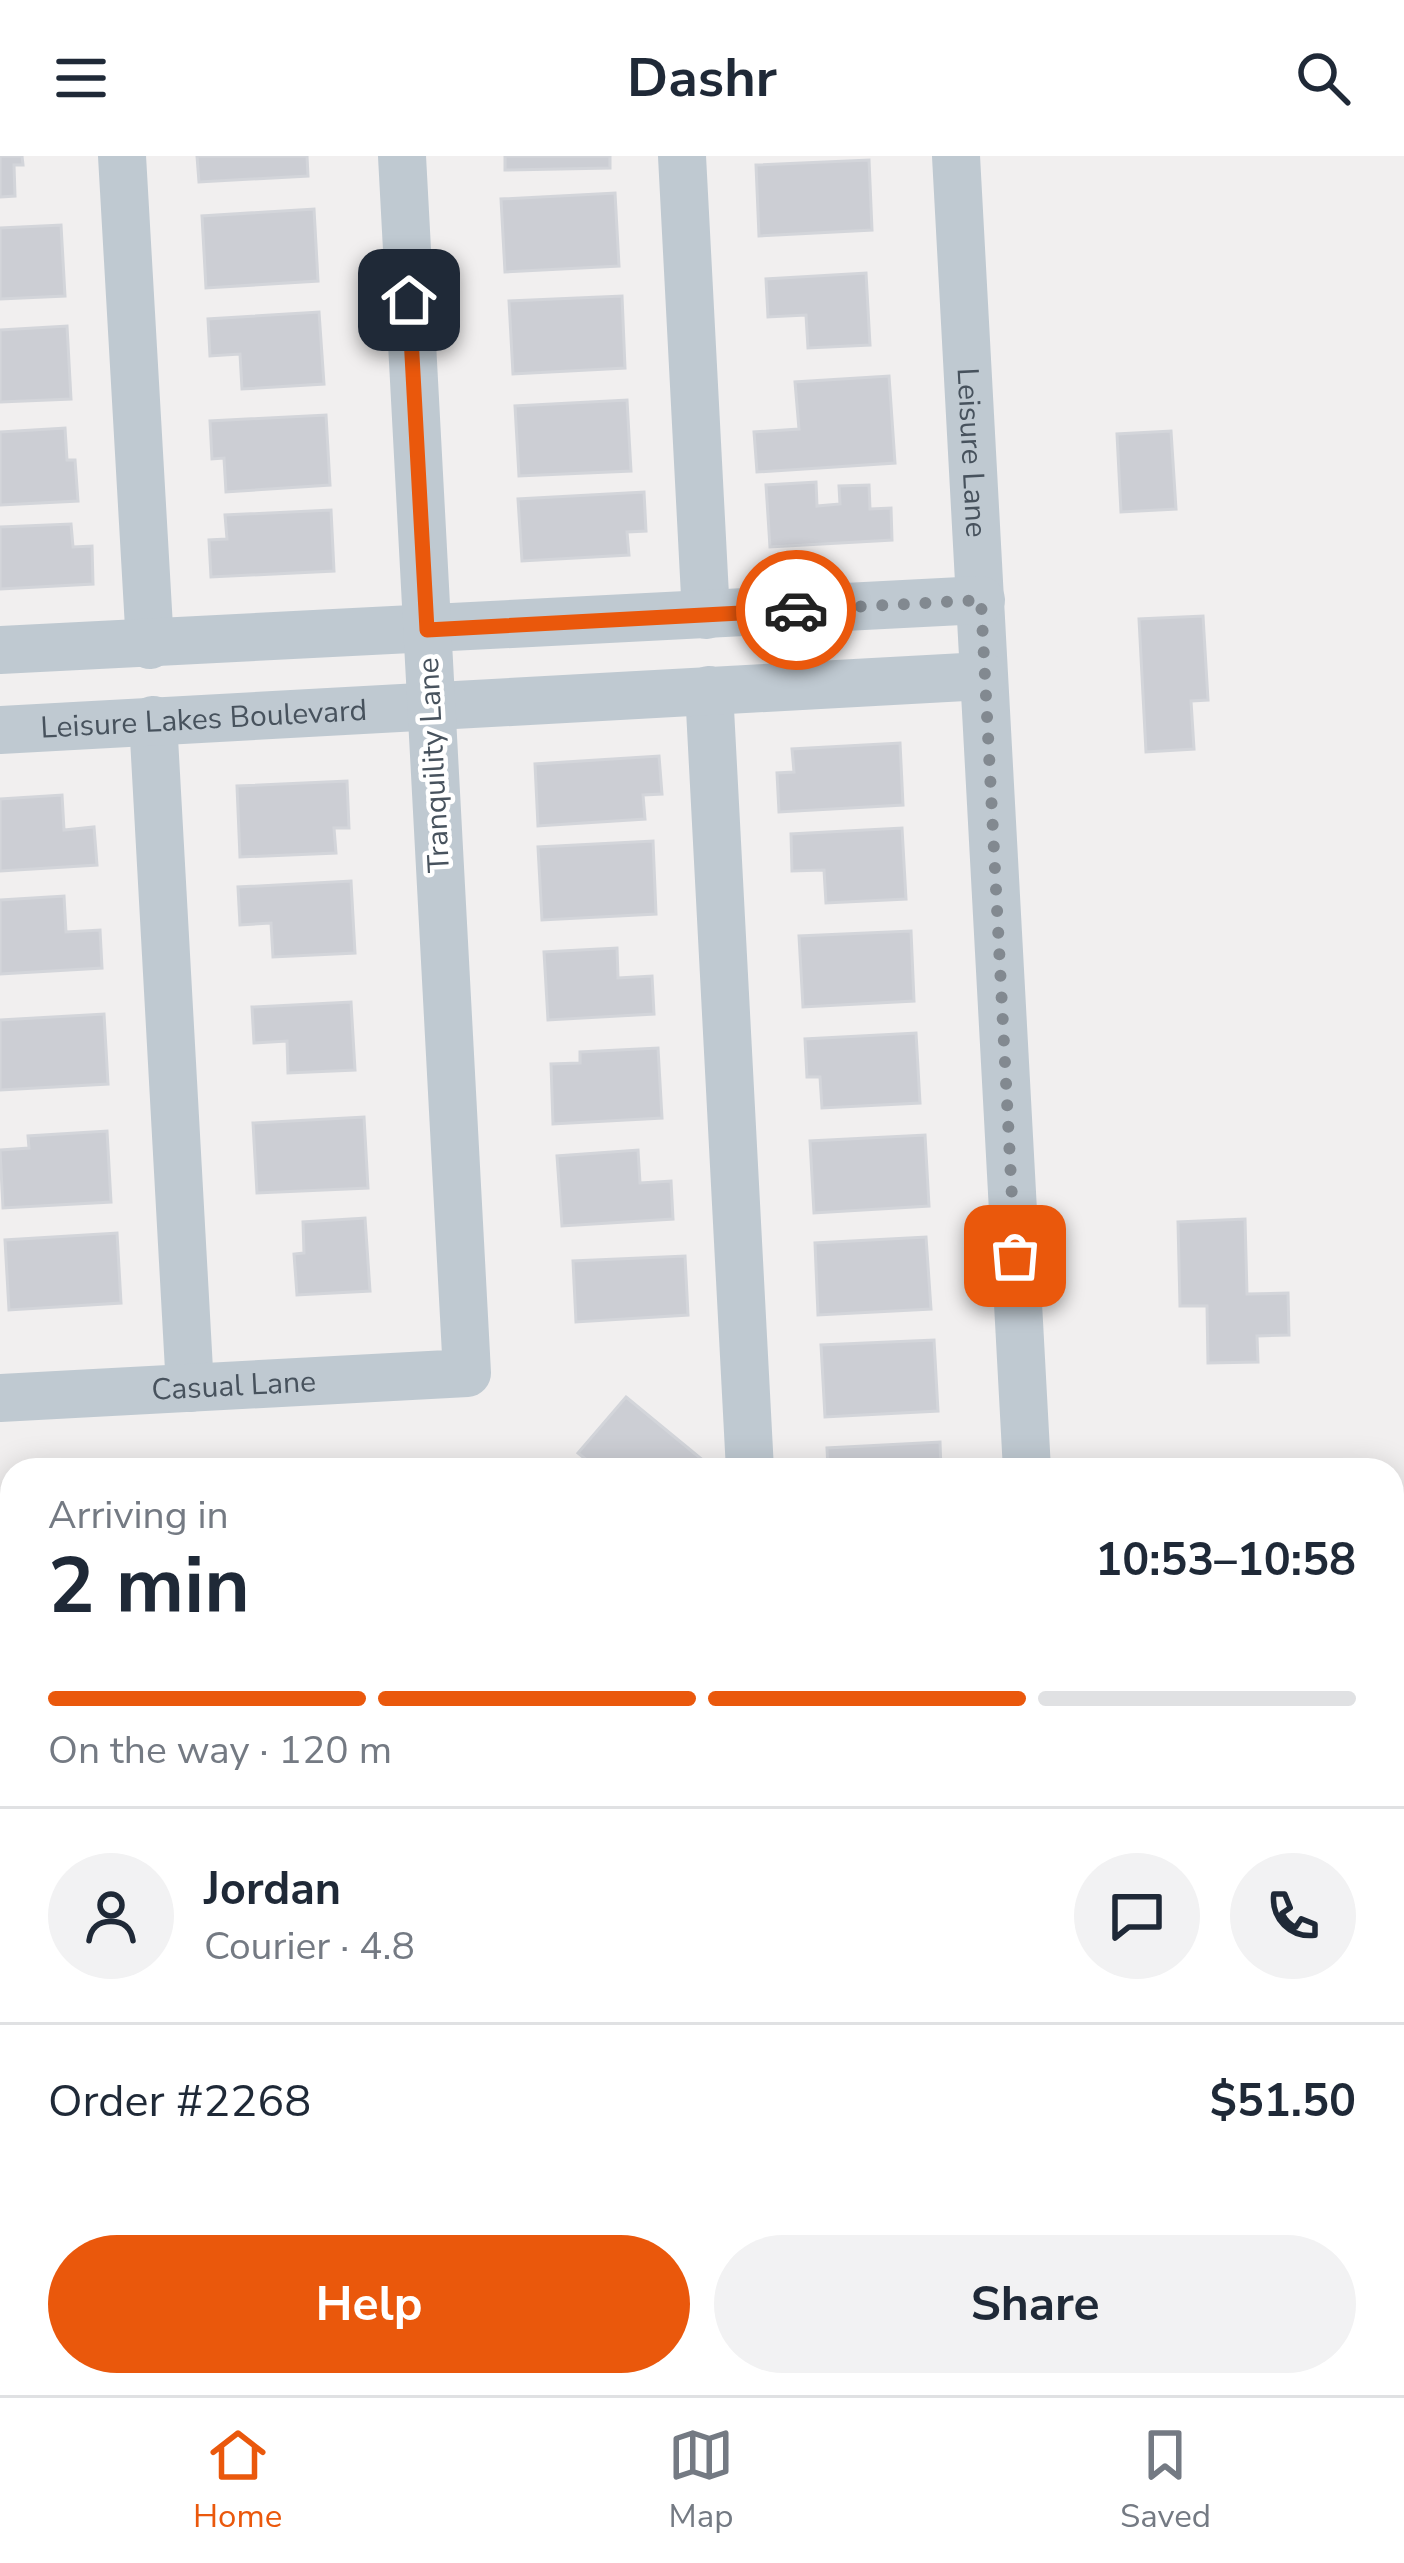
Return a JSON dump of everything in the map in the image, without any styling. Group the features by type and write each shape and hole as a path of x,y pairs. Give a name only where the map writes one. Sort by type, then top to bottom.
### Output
{"street":[{"path":"122,156 150,645"},
{"name":"Tranquility Lane","path":"402,156 467,1373"},
{"path":"682,156 706,615"},
{"name":"Leisure Lane","path":"956,156 1026,1458"},
{"path":"0,650 981,600"},
{"name":"Leisure Lakes Boulevard","path":"0,730 983,676"},
{"path":"709,690 750,1458"},
{"path":"152,720 190,1388"},
{"name":"Casual Lane","path":"0,1398 467,1373"}],"building":[{"path":"0,156 22,156 23,165 14,165 15,196 0,197"},
{"path":"197,156 307,156 308,176 199,182"},
{"path":"505,156 610,156 610,168 505,170"},
{"path":"869,160 872,230 759,236 756,165"},
{"path":"615,193 619,266 505,272 501,199"},
{"path":"314,209 318,281 206,288 202,216"},
{"path":"61,225 65,296 0,299 0,228"},
{"path":"866,273 870,345 808,348 806,315 768,317 766,279"},
{"path":"622,296 625,368 513,374 509,301"},
{"path":"319,312 324,384 242,389 240,354 210,356 208,319"},
{"path":"67,326 71,399 0,402 0,330"},
{"path":"889,376 895,463 757,472 754,432 799,429 795,382"},
{"path":"627,400 631,471 519,476 515,406"},
{"path":"326,415 330,485 226,492 224,458 212,459 210,421"},
{"path":"65,428 67,460 75,460 78,501 0,505 0,432"},
{"path":"1171,431 1176,509 1121,512 1117,434"},
{"path":"816,482 817,506 840,504 839,486 869,485 870,509 891,508 892,540 770,547 766,485"},
{"path":"644,492 646,531 627,532 629,555 522,561 518,499"},
{"path":"331,510 334,571 211,577 209,540 227,539 225,515"},
{"path":"71,524 73,547 92,546 93,584 0,589 0,527"},
{"path":"1203,616 1208,700 1191,701 1194,749 1146,752 1139,619"},
{"path":"900,743 903,805 779,812 777,773 794,772 792,749"},
{"path":"659,756 662,794 643,795 645,819 538,826 535,764"},
{"path":"347,781 349,828 334,828 336,853 240,857 237,786"},
{"path":"62,795 64,830 94,827 97,865 0,871 0,799"},
{"path":"902,828 906,899 826,903 824,870 792,871 791,834"},
{"path":"653,841 656,914 542,920 538,847"},
{"path":"351,881 355,953 273,957 271,923 240,925 238,887"},
{"path":"64,896 66,932 100,930 102,968 0,974 0,900"},
{"path":"911,931 914,1001 803,1007 799,936"},
{"path":"617,948 618,978 652,976 654,1014 548,1020 544,952"},
{"path":"351,1002 355,1070 288,1073 287,1041 254,1043 252,1007"},
{"path":"104,1014 108,1084 0,1090 0,1020"},
{"path":"916,1033 920,1103 822,1108 820,1077 807,1077 805,1039"},
{"path":"658,1048 662,1118 553,1124 551,1064 580,1063 580,1052"},
{"path":"364,1117 368,1188 257,1193 253,1123"},
{"path":"107,1131 111,1202 3,1208 0,1150 29,1148 28,1136"},
{"path":"925,1135 929,1206 814,1213 810,1141"},
{"path":"638,1150 640,1183 671,1181 673,1219 562,1226 557,1156"},
{"path":"365,1218 370,1291 297,1295 294,1254 304,1253 303,1222"},
{"path":"1245,1219 1247,1294 1288,1293 1289,1335 1257,1336 1258,1362 1208,1363 1207,1306 1180,1306 1178,1222"},
{"path":"117,1233 121,1303 9,1310 5,1240"},
{"path":"926,1237 931,1309 818,1315 815,1243"},
{"path":"685,1256 688,1315 576,1322 573,1261"},
{"path":"934,1340 938,1411 825,1417 821,1345"},
{"path":"626,1397 700,1458 584,1458 578,1453"},
{"path":"940,1442 941,1458 827,1458 827,1448"}],"way so far":[{"path":"796,610 981,600 1015,1256"}],"route":[{"path":"409,300 427,630 796,610"}]}
